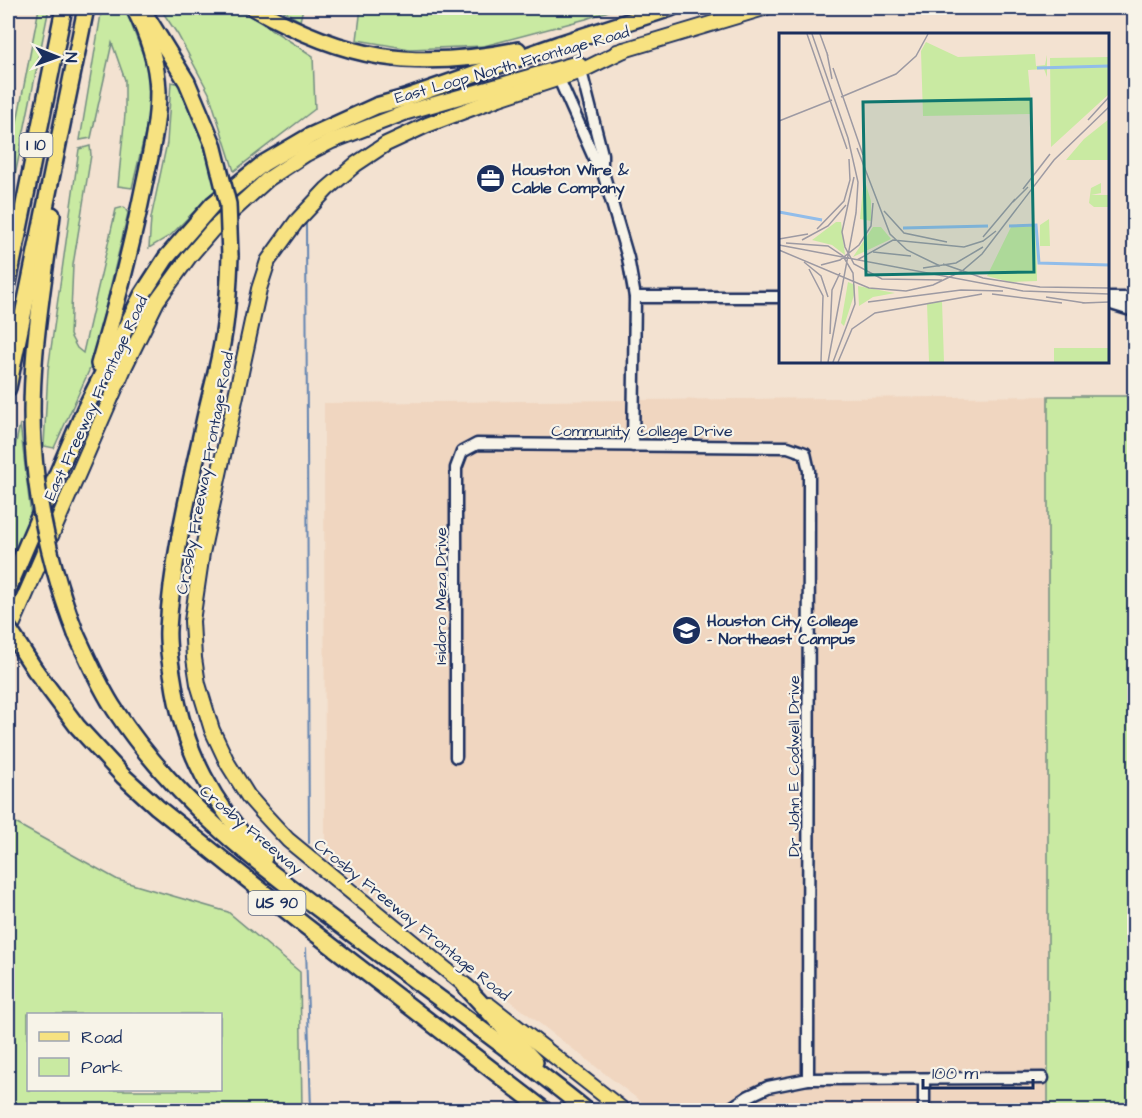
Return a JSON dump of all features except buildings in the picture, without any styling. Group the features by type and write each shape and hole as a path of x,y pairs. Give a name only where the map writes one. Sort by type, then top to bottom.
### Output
{"highway":[{"name":"I 10","path":"8,283 64,8"},
{"name":"I 10","path":"8,388 86,8"},
{"path":"85,409 133,240 154,139 158,89 154,60 141,21 134,8"},
{"path":"140,8 187,82 213,144 228,204 230,256 223,338 175,564 168,630 169,657 175,694 183,728 206,784 223,810 261,855 311,904"},
{"path":"254,8 324,42 354,52 407,60 451,61 559,44"},
{"path":"8,589 85,409 142,295 166,258 213,204 264,163 310,136 376,106 671,8"},
{"name":"Crosby Freeway","path":"64,113 35,354 32,397 33,442 36,483 51,561 76,633 98,681 114,709 164,774 207,820 311,904 586,1110"},
{"name":"US 90","path":"8,628 35,670 77,726 123,776 157,807 303,924 544,1110"},
{"path":"465,986 559,1088"}],"main road":[{"name":"East Loop North Frontage Road","path":"306,154 356,130 407,111 764,8"},
{"name":"Crosby Freeway Frontage Road","path":"622,1110 465,986 288,840 248,796 228,764 212,730 204,705 194,658 192,621 202,553 260,289 268,261 296,222 327,189 356,164 386,144 435,122 581,71 624,50"},
{"name":"East Freeway Frontage Road","path":"8,635 125,366 157,301 213,229 268,180 306,154"}],"street":[{"path":"581,71 602,154 602,169 628,258 635,297 633,446"},
{"path":"559,79 594,158 602,169"},
{"path":"581,127 594,123"},
{"path":"635,297 779,297"},
{"path":"1109,297 1134,298"},
{"path":"1109,304 1134,311"},
{"name":"Community College Drive","path":"477,444 788,447 805,453"},
{"name":"Isidoro Meza Drive","path":"456,757 456,468 462,452 477,444"},
{"name":"Dr John E Codwell Drive","path":"805,453 809,471 808,1079"},
{"path":"728,1110 768,1087 808,1079 1043,1078"},
{"path":"924,1079 924,1110"}],"shaded area":[{"name":"Houston City College - Northeast Campus","path":"1048,396 1048,1110 652,1110 325,858 324,403"}],"green space":[{"path":"39,8 49,8 8,210 8,168"},
{"path":"102,8 125,8 148,68 149,117 132,188 118,186 125,114 125,80 112,43 91,138 80,140"},
{"path":"160,8 238,8 313,56 315,109 234,171 209,93 178,35"},
{"path":"279,8 303,8 300,21"},
{"path":"361,8 617,8 586,19 484,46 410,49 357,40"},
{"path":"171,82 180,84 204,145 216,189 171,235 149,248 151,218 167,143"},
{"path":"90,146 91,155 73,265 70,335 77,348 83,353 116,209 124,207 128,213 92,364 54,448 44,446 48,370 79,149"},
{"path":"1048,396 1134,396 1134,1110 1048,1110"},
{"path":"20,424 31,516 8,569 8,479"},
{"path":"8,819 118,880 228,912 300,972 302,1110 8,1110"}],"waterway":[{"path":"306,224 309,843"},
{"path":"306,948 311,1110"}],"place":[{"name":"Houston Wire & Cable Company","path":"491,179"},
{"name":"Houston City College - Northeast Campus","path":"686,630"}]}
